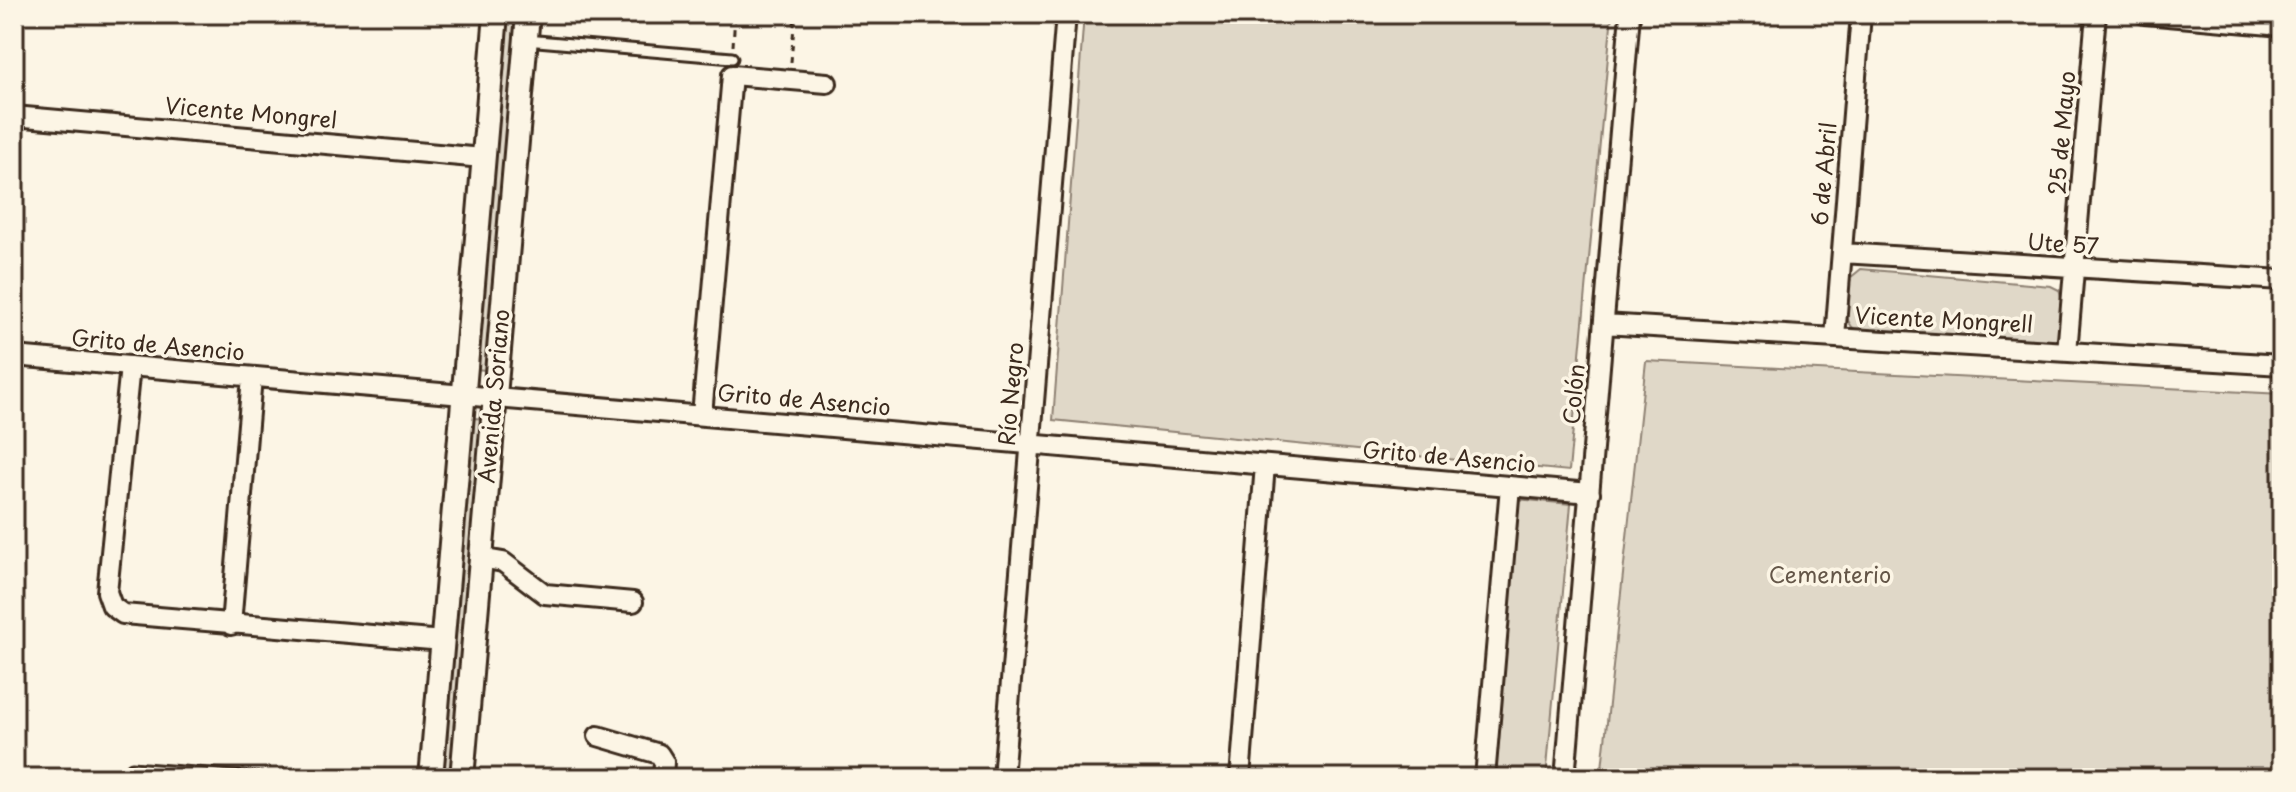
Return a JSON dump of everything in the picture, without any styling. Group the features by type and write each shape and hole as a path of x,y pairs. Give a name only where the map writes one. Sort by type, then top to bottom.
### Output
{"street":[{"name":"Avenida Soriano","path":"431,778 496,14"},
{"name":"Avenida Soriano","path":"462,778 528,14"},
{"name":"Río Negro","path":"1003,778 1066,14"},
{"name":"Colón","path":"1565,778 1630,14"},
{"name":"6 de Abril","path":"1835,338 1861,14"},
{"name":"25 de Mayo","path":"2067,352 2096,14"},
{"path":"2145,14 2282,26"},
{"path":"702,415 732,75 827,83"},
{"name":"Vicente Mongrel","path":"14,116 483,158"},
{"name":"Ute 57","path":"1842,253 2282,280"},
{"name":"Vicente Mongrell","path":"1604,324 2282,365"},
{"name":"Grito de Asencio","path":"14,356 1590,493"},
{"path":"130,366 107,592 112,606 123,614 443,641"},
{"path":"231,625 252,377"},
{"path":"1240,778 1265,465"},
{"path":"1485,778 1510,486"},
{"path":"480,558 503,562 545,594 633,602"},
{"path":"598,736 659,754 664,762 663,778"}],"lane":[{"path":"526,40 732,58"},
{"path":"132,768 258,778"}],"path":[{"path":"789,79 795,14"}],"green space":[{"path":"507,14 517,14 485,370 476,369"},
{"path":"1084,14 1612,14 1569,471 1053,420"},
{"path":"1861,269 2051,286 2059,290 2061,296 2059,332 2054,344 1862,333 1850,324 1846,310 1850,278"},
{"name":"Cementerio","path":"1646,361 2282,394 2282,778 1601,778"},
{"path":"473,418 485,419 452,778 441,778"},
{"path":"1516,499 1571,504 1546,778 1494,778"}]}
